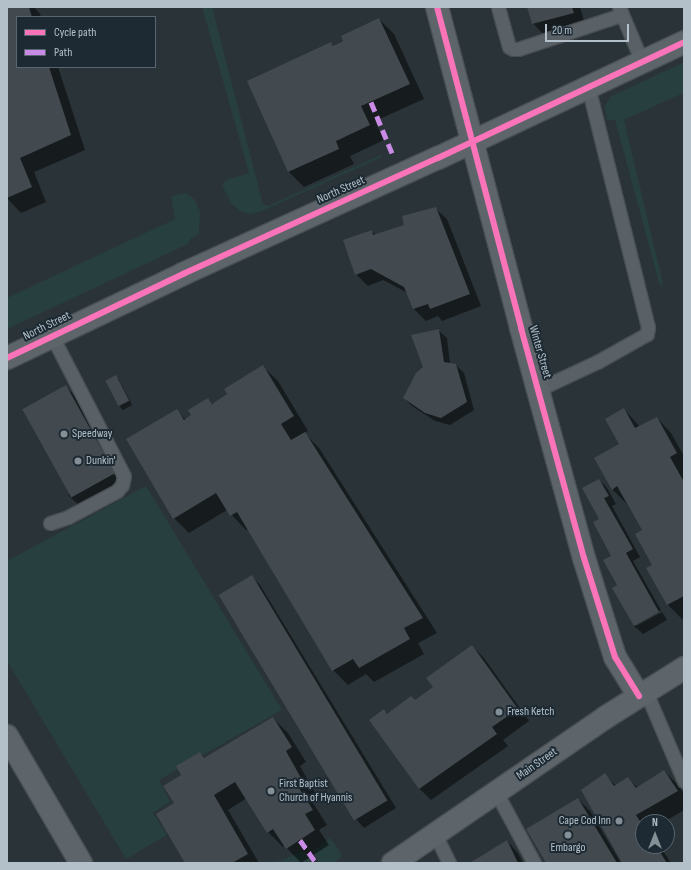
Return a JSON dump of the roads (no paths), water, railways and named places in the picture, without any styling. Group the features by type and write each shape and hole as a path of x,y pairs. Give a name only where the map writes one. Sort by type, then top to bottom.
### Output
{"street":[{"name":"Winter Street","path":"437,7 521,328 539,389 584,558 616,658 642,694"},
{"name":"North Street","path":"7,358 684,42"},
{"name":"Main Street","path":"393,863 642,694 684,668"},
{"path":"7,736 81,863"}],"lane":[{"path":"498,7 509,47 513,49 518,49 620,11 642,62"},
{"path":"539,389 597,362 647,334 648,327 588,86"},
{"path":"50,523 68,517 117,491 122,485 124,476 52,336"},
{"path":"642,694 684,781"},
{"path":"496,792 534,863"},
{"path":"435,834 449,863"}],"place":[{"name":"Speedway","path":"64,434"},
{"name":"Dunkin'","path":"78,461"},
{"name":"Fresh Ketch","path":"499,712"},
{"name":"First Baptist Church of Hyannis","path":"271,791"},
{"name":"Cape Cod Inn","path":"619,821"},
{"name":"Embargo","path":"568,835"}]}
